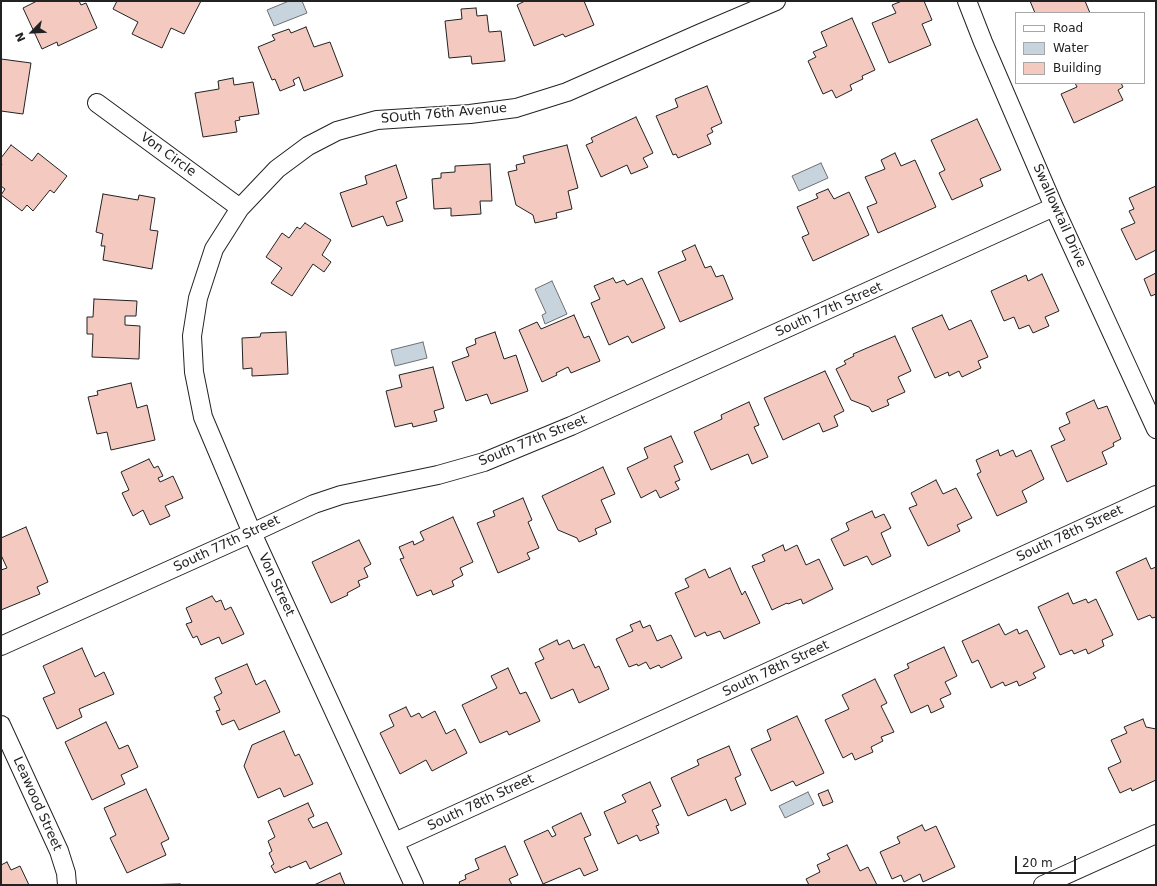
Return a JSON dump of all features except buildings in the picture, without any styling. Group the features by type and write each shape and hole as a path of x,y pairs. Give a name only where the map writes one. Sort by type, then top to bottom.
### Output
{"street":[{"name":"SOuth 76th Avenue","path":"240,208 277,169 308,146 337,131 376,120 470,114 516,108 568,92 701,32 776,1"},
{"name":"Swallowtail Drive","path":"967,1 983,42 1054,207 1156,430"},
{"name":"Von Circle","path":"97,103 240,208"},
{"name":"South 77th Street","path":"1,646 314,504 341,494 438,475 484,462 572,426 1054,207"},
{"name":"Von Street","path":"240,208 214,249 198,298 192,336 194,372 203,417 252,533 414,885"},
{"name":"South 78th Street","path":"395,842 1156,495"},
{"name":"Leawood Street","path":"1,725 59,851 66,873 67,885"},
{"path":"1043,885 1156,834"}],"water":[{"path":"289,1 302,1 307,13 274,26 267,10"},
{"path":"821,163 828,178 799,191 792,176"},
{"path":"552,281 567,314 545,324 542,315 546,313 535,289"},
{"path":"423,342 427,358 395,366 391,350"},
{"path":"808,792 814,804 785,818 779,806"}]}
